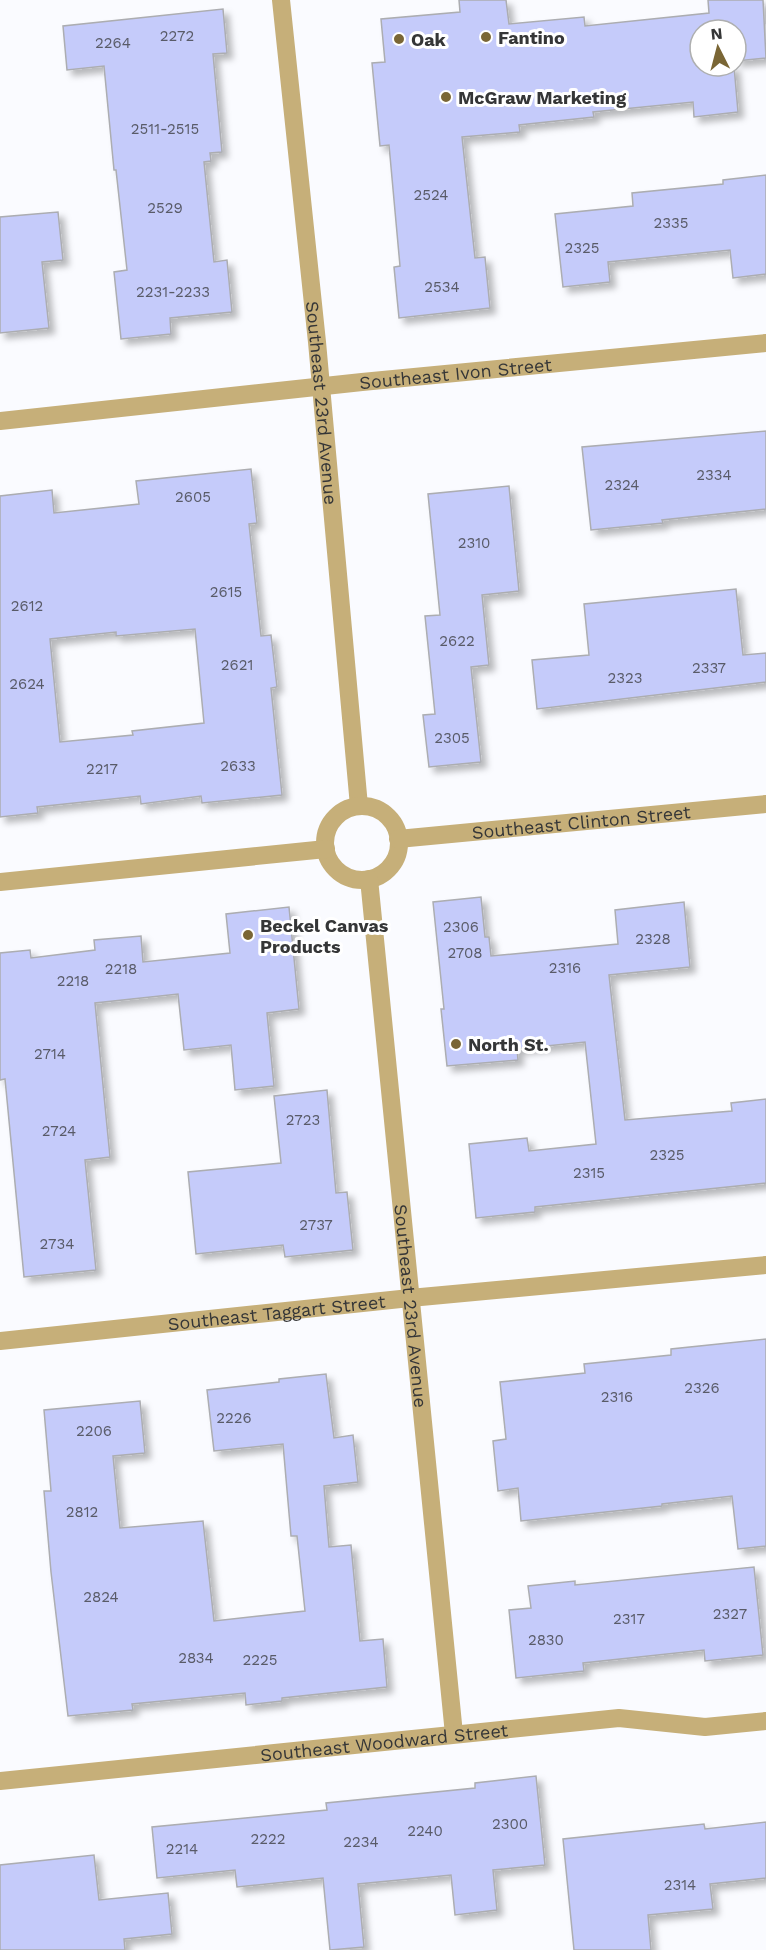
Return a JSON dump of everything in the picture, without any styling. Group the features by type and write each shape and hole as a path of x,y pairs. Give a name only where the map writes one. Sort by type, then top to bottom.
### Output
{"street":[{"name":"Southeast 23rd Avenue","path":"281,0 321,387 359,806"},
{"name":"Southeast Ivon Street","path":"0,421 766,343"},
{"name":"Southeast Clinton Street","path":"399,839 766,804"},
{"path":"359,806 381,812 390,818 399,839 394,861 379,876 357,880 346,877 336,870 329,860 325,839 333,820 340,813 359,806"},
{"path":"0,882 326,849"},
{"name":"Southeast 23rd Avenue","path":"369,879 454,1734"},
{"name":"Southeast Taggart Street","path":"0,1341 410,1298 766,1265"},
{"name":"Southeast Woodward Street","path":"0,1781 619,1718 705,1727 766,1721"}],"building":[{"path":"459,0 506,0 509,24 584,17 585,26 709,13 708,0 763,0 766,58 748,60 748,18 688,18 688,78 735,78 738,112 694,117 693,102 593,112 594,117 519,125 520,132 462,137 475,258 485,257 490,308 399,318 394,267 400,266 389,145 380,146 372,63 385,62 381,19 460,12"},
{"path":"223,9 227,53 213,54 222,152 210,153 211,161 204,162 214,262 227,260 232,312 170,318 171,334 121,339 114,272 127,270 104,66 67,70 63,26"},
{"path":"766,175 766,274 733,278 730,250 608,262 610,282 563,287 555,214 633,206 632,193 723,184 723,180"},
{"path":"58,212 63,260 42,262 49,328 0,333 0,217"},
{"path":"766,431 766,509 591,530 582,447"},
{"path":"251,469 257,523 249,524 261,636 271,635 277,687 271,688 282,795 202,803 201,796 141,804 140,796 37,807 38,813 0,817 0,496 52,490 54,513 139,504 136,481","holes":["195,629 204,723 132,731 133,735 60,742 50,639 116,632 116,636"]},
{"path":"509,486 519,591 482,595 489,665 471,667 481,762 429,767 423,715 435,714 425,616 440,615 428,494"},
{"path":"736,589 743,655 766,653 766,682 537,709 532,660 589,655 584,604"},
{"path":"481,897 485,937 489,937 491,956 618,944 615,910 684,902 690,967 609,975 625,1120 732,1111 731,1103 766,1099 766,1183 535,1207 535,1212 476,1218 469,1144 527,1138 529,1151 596,1144 585,1042 517,1049 518,1060 447,1066 441,1009 444,1009 433,902"},
{"path":"289,907 299,1009 267,1013 274,1086 235,1090 231,1045 184,1050 178,994 95,1003 110,1157 85,1160 96,1270 24,1277 5,1079 0,1080 0,953 30,950 31,958 95,950 94,940 141,936 143,962 230,953 226,914"},
{"path":"327,1090 336,1193 347,1192 353,1250 285,1257 283,1245 196,1254 188,1172 281,1163 274,1096"},
{"path":"766,1339 766,1546 738,1549 732,1496 521,1521 518,1488 498,1491 493,1441 506,1439 500,1382 585,1373 584,1364 671,1355 671,1349"},
{"path":"326,1374 334,1438 353,1435 358,1482 324,1486 329,1547 351,1545 360,1641 383,1639 387,1687 282,1698 282,1701 246,1705 245,1693 132,1704 133,1710 68,1716 44,1491 51,1491 44,1410 140,1401 145,1453 113,1456 120,1528 203,1521 214,1621 305,1611 297,1536 291,1536 283,1444 214,1451 207,1390"},
{"path":"754,1567 763,1655 705,1661 704,1650 583,1663 584,1671 516,1678 509,1610 531,1608 528,1586 575,1581 575,1585"},
{"path":"536,1776 545,1865 493,1870 497,1910 455,1915 451,1875 358,1884 364,1947 330,1950 323,1878 237,1887 235,1870 157,1878 152,1827 327,1810 326,1803 475,1788 475,1783"},
{"path":"766,1822 766,1878 710,1884 713,1909 648,1915 651,1950 574,1950 563,1839 704,1824 705,1829"},
{"path":"94,1855 99,1900 168,1893 172,1934 124,1939 125,1950 0,1950 0,1865"}],"place":[{"name":"Fantino","path":"486,37"},
{"name":"Oak","path":"399,39"},
{"name":"McGraw Marketing","path":"446,97"},
{"name":"Beckel Canvas Products","path":"248,935"},
{"name":"North St.","path":"456,1044"}]}
